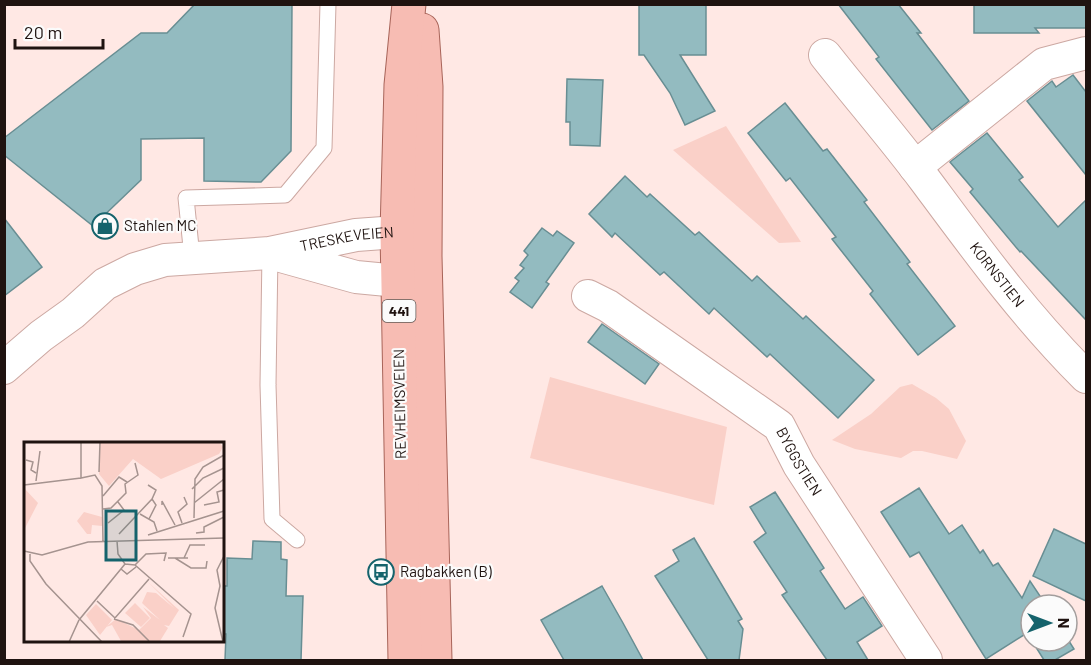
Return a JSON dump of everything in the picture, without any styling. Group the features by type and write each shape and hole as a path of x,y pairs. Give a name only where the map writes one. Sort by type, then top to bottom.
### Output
{"main road":[{"name":"REVHEIMSVEIEN","path":"405,660 397,232 401,85 409,4"},
{"name":"REVHEIMSVEIEN","path":"421,4 426,87 425,256 435,660"}],"street":[{"path":"915,167 1044,64 1086,52"},
{"name":"KORNSTIEN","path":"825,55 915,167 1018,304 1086,377"},
{"name":"TRESKEVEIEN","path":"4,368 105,284 135,269 165,260 270,253 356,235 397,232 425,256"},
{"name":"TRESKEVEIEN","path":"270,253 356,277 398,281"},
{"path":"398,281 425,256"},
{"name":"BYGGSTIEN","path":"588,296 608,306 779,426 799,465 926,660"}],"lane":[{"path":"192,257 186,198 285,195 324,148 328,4"},
{"path":"270,253 268,386 272,519 297,540"}],"shaded area":[{"path":"726,126 801,242 779,243 673,150"},
{"path":"550,377 727,427 714,505 530,458"},
{"path":"912,384 936,398 949,409 966,441 957,459 922,451 913,451 901,458 855,449 832,440 871,414 900,387"}],"building":[{"path":"195,4 292,4 291,151 261,182 204,181 204,138 141,139 141,180 93,226 4,155 4,138 141,33 167,33"},
{"path":"639,4 706,4 706,55 680,55 715,111 685,125 670,93 644,55 639,55"},
{"path":"838,4 898,4 969,101 932,130 876,59 879,57"},
{"path":"974,4 1086,4 1086,28 1035,28 1039,33 974,33"},
{"path":"1073,75 1086,92 1086,175 1027,101 1052,81 1056,87"},
{"path":"567,79 603,80 600,146 570,145 570,122 566,122"},
{"path":"785,103 823,151 827,149 867,200 864,202 910,262 907,264 955,326 918,355 870,294 873,291 832,239 836,237 790,178 786,181 748,133"},
{"path":"987,133 1023,177 1019,180 1058,227 1086,200 1086,320 1020,252 970,192 973,189 950,162"},
{"path":"625,176 647,197 650,194 695,235 699,232 752,281 757,276 803,319 806,316 874,380 838,418 770,354 767,357 714,308 709,314 664,272 660,275 615,233 612,237 589,214"},
{"path":"4,218 42,267 4,296"},
{"path":"542,228 553,236 557,231 574,243 546,282 549,284 532,308 510,292 519,281 515,278 524,268 520,265 528,255 524,251"},
{"path":"602,324 659,364 645,384 588,342"},
{"path":"919,488 949,534 962,525 980,553 983,550 993,566 998,563 1019,594 1019,638 986,659 919,552 910,557 881,512"},
{"path":"775,492 824,568 820,571 845,609 863,597 882,626 857,642 868,660 827,660 782,595 787,592 754,542 766,533 750,507"},
{"path":"1054,529 1086,544 1086,601 1079,598 1079,593 1069,593 1033,576"},
{"path":"694,538 742,619 738,621 743,629 739,660 708,660 655,576 679,561 673,550"},
{"path":"253,541 281,542 281,559 287,560 286,596 303,596 301,660 225,660 224,586 227,586 227,558 252,559"},
{"path":"1030,581 1038,593 1024,593"},
{"path":"602,586 643,660 564,660 541,620"},
{"path":"1040,653 1067,653 1055,660 1044,660"}],"place":[{"name":"Stahlen MC","path":"105,226"},
{"name":"Ragbakken (B)","path":"381,572"}]}
